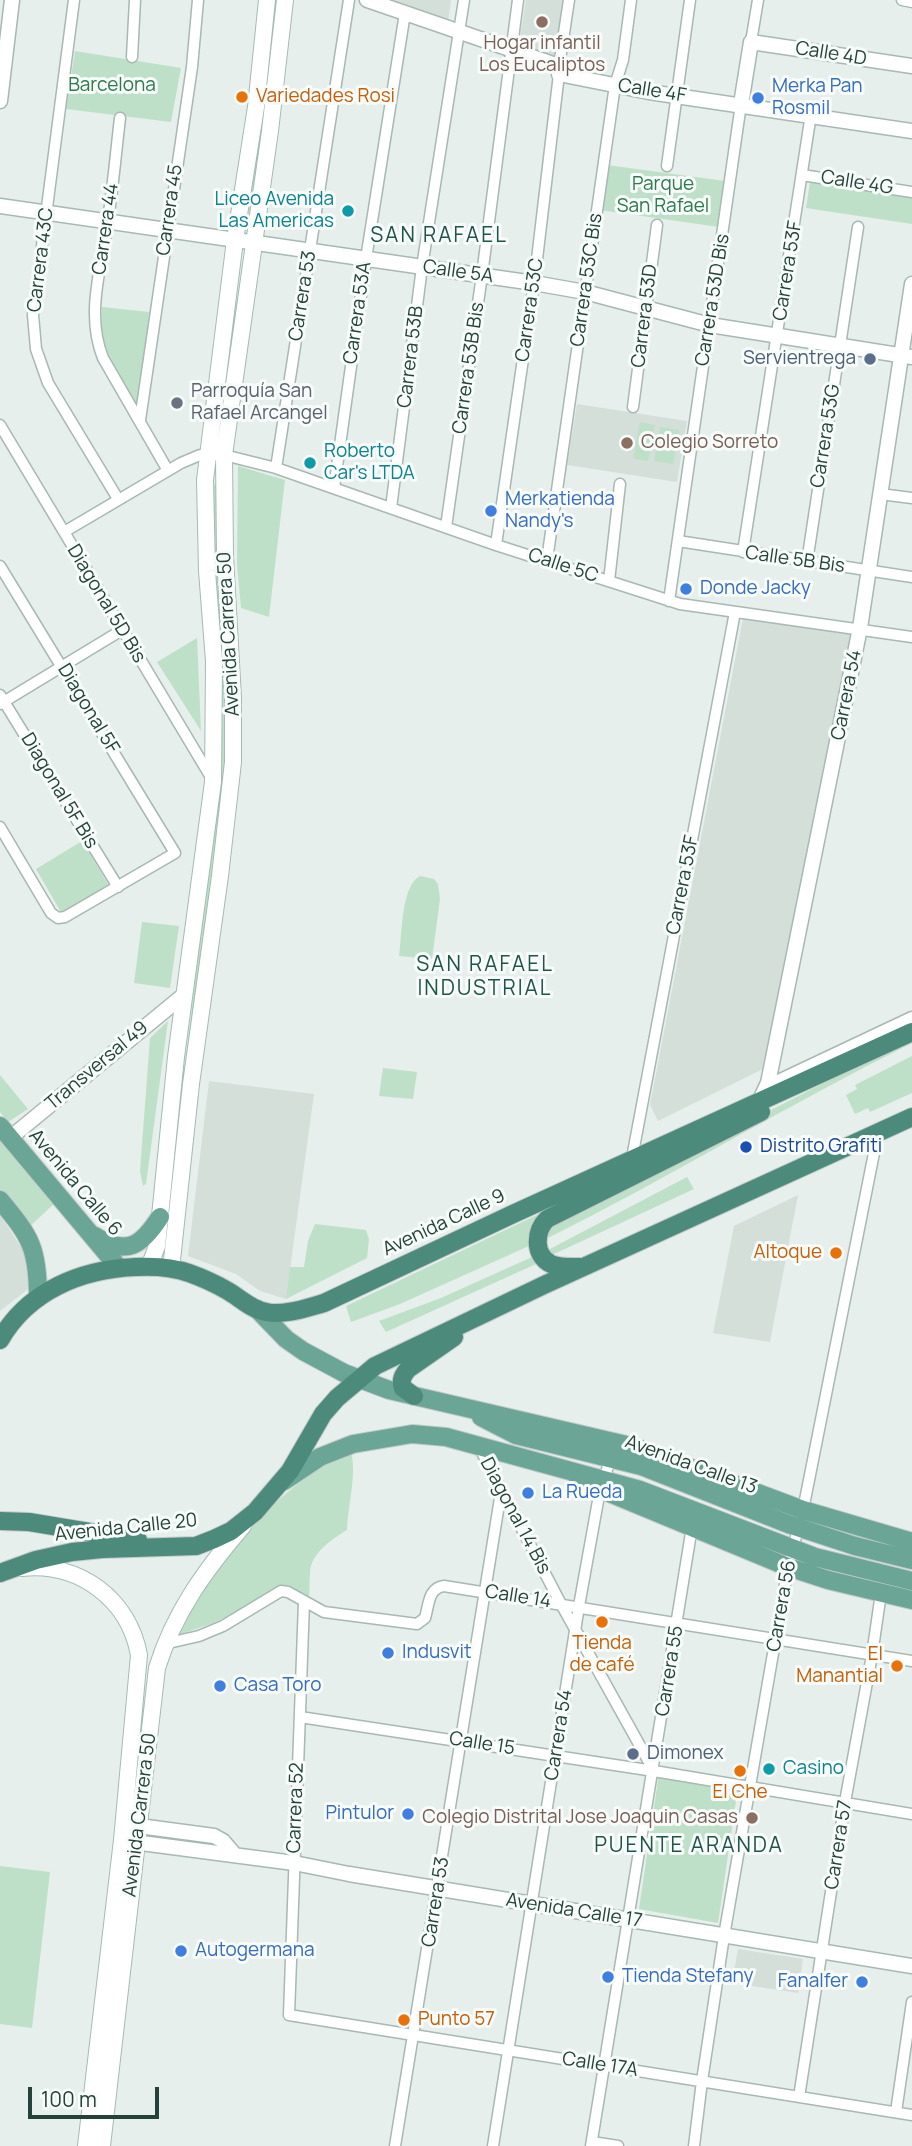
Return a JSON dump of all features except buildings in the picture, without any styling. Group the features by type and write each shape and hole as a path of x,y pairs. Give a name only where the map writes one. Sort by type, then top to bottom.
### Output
{"highway":[{"name":"Avenida Calle 9","path":"0,1340 11,1323 38,1298 76,1277 118,1268 171,1269 210,1281 257,1309 269,1313 298,1310 324,1303 763,1094 834,1069 912,1032"},
{"path":"583,1267 557,1266 544,1259 538,1238 542,1224 547,1219 745,1121 834,1069"},
{"path":"414,1396 406,1392 402,1384 408,1369 497,1307 912,1117"},
{"name":"Avenida Calle 20","path":"0,1573 36,1560 72,1552 196,1546 231,1531 255,1512 279,1485 323,1415 337,1398 359,1379 375,1366 497,1307"},
{"name":"Avenida Calle 20","path":"0,1521 29,1522 149,1541 186,1539 224,1526 279,1485"}],"main road":[{"name":"Avenida Carrera 50","path":"171,1269 191,1084 233,762 233,698 216,455 235,240 256,107 267,0"},
{"name":"Avenida Carrera 50","path":"149,1267 157,1246 176,1057 213,782 214,661 205,513 253,242 270,131 285,0"},
{"name":"Avenida Calle 6","path":"5,1132 118,1268"},
{"path":"0,1200 19,1223 34,1249 38,1272 38,1298"},
{"path":"88,1231 114,1246 134,1245 146,1237 160,1217"},
{"name":"Avenida Calle 13","path":"257,1309 286,1339 303,1351 359,1379 389,1390 620,1443 707,1473 855,1546 912,1560"},
{"name":"Avenida Calle 13","path":"458,1406 516,1435 656,1471 727,1500 801,1519 912,1542"},
{"name":"Avenida Calle 13","path":"279,1485 320,1457 342,1447 397,1435 429,1435 541,1461 788,1567 912,1600"},
{"path":"707,1473 727,1500"},
{"name":"Avenida Calle 13","path":"602,1485 672,1501 839,1564 912,1581"},
{"name":"Avenida Carrera 50","path":"86,2146 157,1668 164,1644 192,1591 255,1512"},
{"name":"Avenida Calle 20","path":"0,1573 13,1569 44,1567 72,1572 92,1583"},
{"name":"Avenida Carrera 50","path":"92,1583 111,1599 127,1619 139,1655 133,1836 102,2146"}],"street":[{"path":"0,101 12,0"},
{"name":"Carrera 43C","path":"74,0 33,315 36,349 48,383 118,499"},
{"path":"132,57 135,0"},
{"name":"Carrera 45","path":"140,420 192,67 198,0"},
{"name":"Carrera 53","path":"276,468 349,0"},
{"name":"Calle 4F","path":"367,0 511,49 559,70 615,85 912,131"},
{"name":"Carrera 53B","path":"391,508 422,268 464,0"},
{"name":"Carrera 53B Bis","path":"446,527 518,0"},
{"name":"Carrera 53C","path":"496,545 534,283 569,0"},
{"name":"Carrera 53C Bis","path":"547,561 615,85 623,60 631,0"},
{"path":"667,166 690,0"},
{"name":"Carrera 53D Bis","path":"669,601 758,0"},
{"path":"902,0 912,2"},
{"name":"Carrera 53A","path":"334,488 366,259 405,13"},
{"name":"Calle 4D","path":"751,42 912,66"},
{"name":"Carrera 53F","path":"743,552 811,114"},
{"name":"Carrera 44","path":"120,118 97,289 96,340 103,358 140,420"},
{"name":"Calle 4G","path":"802,175 912,192"},
{"name":"Calle 5A","path":"0,206 534,283 585,292 710,325 906,356"},
{"name":"Carrera 53D","path":"633,407 657,225"},
{"name":"Carrera 53G","path":"807,562 858,227"},
{"name":"Carrera 54","path":"763,1094 860,628 880,494 906,356 912,284"},
{"path":"140,420 167,469"},
{"name":"Diagonal 5D Bis","path":"0,425 213,782"},
{"path":"64,532 167,469 200,455 216,455"},
{"name":"Calle 5C","path":"216,455 276,468 496,545 669,601 912,637"},
{"path":"608,580 620,484"},
{"path":"880,494 912,498"},
{"name":"Calle 5B Bis","path":"678,541 912,577"},
{"name":"Diagonal 5F","path":"0,566 175,853 118,887"},
{"name":"Carrera 53F","path":"632,1158 736,612"},
{"path":"1,700 122,630"},
{"name":"Diagonal 5F Bis","path":"1,700 118,887"},
{"path":"0,827 51,913 58,918 65,917 118,887"},
{"name":"Transversal 49","path":"5,1132 185,993"},
{"path":"763,1094 912,1019"},
{"name":"Carrera 56","path":"694,2146 724,1936 788,1567 801,1519 878,1133"},
{"name":"Diagonal 14 Bis","path":"478,1446 653,1771"},
{"name":"Carrera 54","path":"493,2146 579,1606 602,1485 611,1458"},
{"name":"Carrera 53","path":"396,2146 501,1492"},
{"name":"Carrera 55","path":"592,2144 692,1527"},
{"name":"Calle 14","path":"164,1644 199,1636 223,1626 281,1591 288,1592 324,1612 417,1624 425,1618 431,1595 438,1587 444,1586 912,1661"},
{"name":"Carrera 57","path":"799,2097 881,1593"},
{"name":"Carrera 52","path":"289,2015 304,1602"},
{"name":"Calle 15","path":"300,1717 555,1755 912,1814"},
{"name":"Avenida Calle 17","path":"133,1836 912,1966"},
{"path":"896,2112 912,2002"},
{"name":"Calle 17A","path":"289,2015 912,2115"},
{"path":"592,2144 618,2146"}],"shaded area":[{"path":"378,0 451,0 448,23"},
{"name":"Hogar infantil Los Eucaliptos","path":"526,0 564,0 556,57 519,44"},
{"name":"Colegio Sorreto","path":"577,404 687,421 677,482 567,465"},
{"path":"743,618 851,633 763,1069 658,1121 650,1105"},
{"path":"209,1081 314,1094 286,1299 260,1291 236,1274 188,1256"},
{"path":"798,1195 770,1342 713,1333 734,1226"},
{"path":"0,1215 27,1256 28,1289 0,1311"},
{"path":"738,1949 803,1959 798,1993 732,1983"}],"green space":[{"path":"275,0 281,0 252,226 247,226"},
{"name":"Barcelona","path":"75,51 181,68 171,122 66,109"},
{"name":"Parque San Rafael","path":"607,165 725,181 719,227 600,210"},
{"path":"810,182 912,197 912,224 806,208"},
{"path":"102,307 149,312 138,410 101,340"},
{"path":"640,422 655,425 648,461 633,459"},
{"path":"660,427 679,430 673,464 654,461"},
{"path":"238,466 285,480 269,617 241,608 237,564"},
{"path":"219,484 229,765 170,1241 164,1241 221,765 221,649 214,551 213,485"},
{"path":"197,638 201,731 157,662"},
{"path":"82,841 109,886 62,914 36,869"},
{"path":"420,876 434,879 438,884 440,899 432,959 399,956 406,900 409,889"},
{"path":"142,922 179,926 170,988 134,983"},
{"path":"168,1021 146,1184 143,1186 140,1171 150,1038"},
{"path":"912,1040 912,1043 542,1241 548,1226"},
{"path":"912,1056 912,1093 870,1112 868,1108 855,1114 846,1095 857,1089 855,1085"},
{"path":"383,1068 417,1072 413,1099 379,1096"},
{"path":"0,1075 28,1109 8,1122 0,1112"},
{"path":"0,1136 55,1203 29,1227 0,1190"},
{"path":"687,1177 694,1189 552,1255 548,1250"},
{"path":"541,1213 529,1246 400,1304 351,1322 346,1306"},
{"path":"315,1224 366,1230 369,1239 367,1258 286,1299 290,1267 304,1267 308,1241"},
{"path":"532,1257 536,1264 386,1332 379,1321 441,1298"},
{"path":"351,1451 353,1480 347,1530 318,1553 314,1560 310,1573 309,1597 288,1588 213,1623 178,1635 187,1615 214,1576 265,1513 306,1478"},
{"path":"659,1773 738,1788 718,1923 639,1909"},
{"path":"0,1866 50,1872 32,2028 0,2024"}],"place":[{"name":"Hogar infantil Los Eucaliptos","path":"542,22"},
{"name":"Variedades Rosi","path":"242,97"},
{"name":"Merka Pan Rosmil","path":"758,98"},
{"name":"Liceo Avenida Las Americas","path":"348,211"},
{"name":"Servientrega","path":"870,359"},
{"name":"Parroquía San Rafael Arcangel","path":"177,403"},
{"name":"Colegio Sorreto","path":"627,443"},
{"name":"Roberto Car's LTDA","path":"310,463"},
{"name":"Merkatienda Nandy's","path":"491,511"},
{"name":"Donde Jacky","path":"686,589"},
{"name":"Distrito Grafiti","path":"746,1147"},
{"name":"Altoque","path":"836,1253"},
{"name":"La Rueda","path":"528,1493"},
{"name":"Tienda de café","path":"602,1622"},
{"name":"Indusvit","path":"388,1653"},
{"name":"El Manantial","path":"897,1666"},
{"name":"Casa Toro","path":"220,1686"},
{"name":"Dimonex","path":"633,1754"},
{"name":"Casino","path":"769,1769"},
{"name":"El Che","path":"740,1771"},
{"name":"Pintulor","path":"408,1814"},
{"name":"Colegio Distrital Jose Joaquin Casas","path":"752,1818"},
{"name":"Autogermana","path":"181,1951"},
{"name":"Tienda Stefany","path":"608,1977"},
{"name":"Fanalfer","path":"862,1982"},
{"name":"Punto 57","path":"404,2020"}],"district":[{"name":"SAN RAFAEL","path":"439,236"},
{"name":"SAN RAFAEL INDUSTRIAL","path":"485,977"},
{"name":"PUENTE ARANDA","path":"689,1846"}]}
